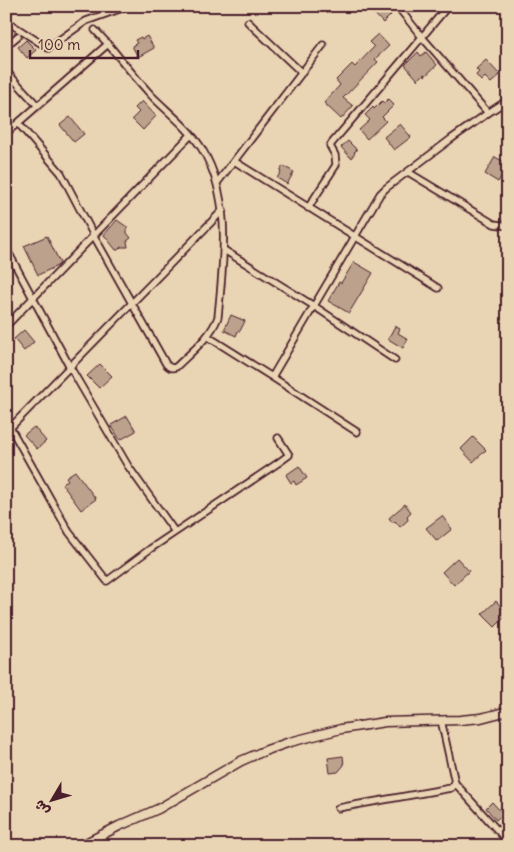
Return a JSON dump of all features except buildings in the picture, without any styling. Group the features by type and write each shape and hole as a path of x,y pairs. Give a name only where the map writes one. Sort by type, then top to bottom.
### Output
{"street":[{"path":"6,21 48,48 86,21 128,6"},
{"path":"397,6 422,38 488,113"},
{"path":"308,208 336,165 335,155 330,146 332,142 448,6"},
{"path":"248,22 302,74"},
{"path":"18,123 61,173 94,236 169,367 176,368 207,336 216,324 218,317 224,250 223,210 217,182 202,150 191,135 151,95 95,30"},
{"path":"6,46 18,36"},
{"path":"6,133 108,44"},
{"path":"217,182 323,45"},
{"path":"6,71 37,105"},
{"path":"272,377 380,194 392,183 508,100"},
{"path":"6,326 191,135"},
{"path":"234,161 438,288"},
{"path":"408,172 494,224 508,227 508,215"},
{"path":"8,430 223,210"},
{"path":"6,248 70,367 128,466 175,532"},
{"path":"224,250 314,306 395,360"},
{"path":"207,336 357,432"},
{"path":"6,420 8,430 69,532 107,581 150,549 289,455 278,438"},
{"path":"84,845 119,826 158,809 241,761 290,742 342,729 385,722 460,720 481,718 508,711"},
{"path":"441,720 455,783 508,842"},
{"path":"338,808 451,788 455,783"}]}
